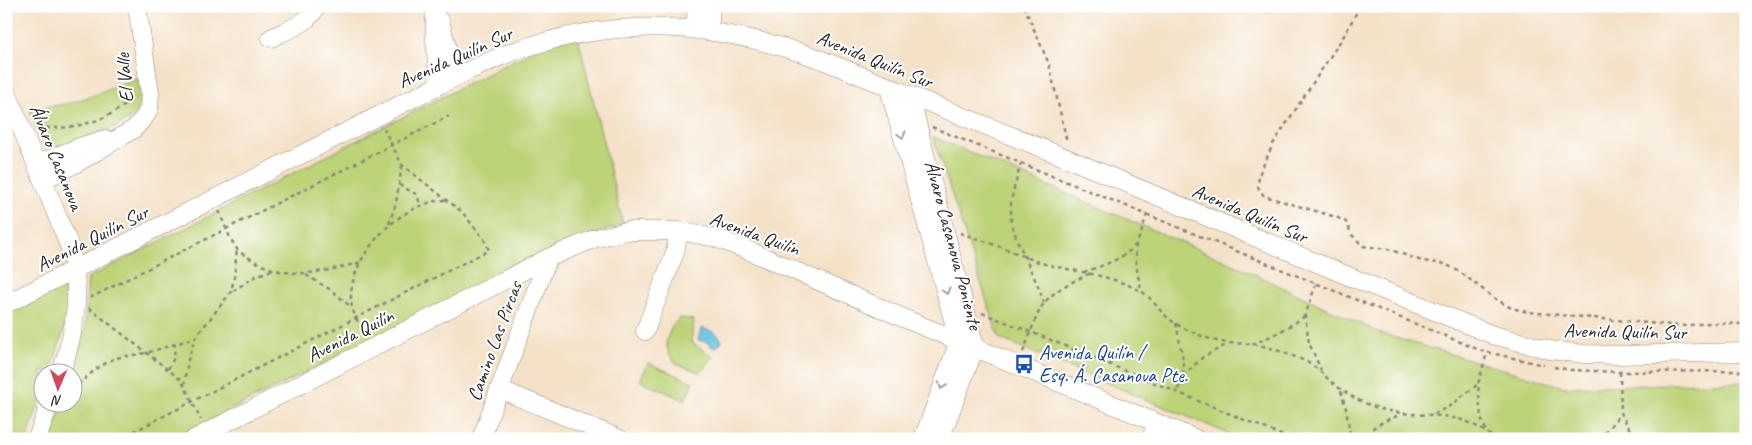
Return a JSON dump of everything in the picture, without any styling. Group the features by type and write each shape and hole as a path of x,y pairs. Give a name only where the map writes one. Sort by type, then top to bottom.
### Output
{"street":[{"name":"El Valle","path":"40,172 77,163 134,129 146,115 150,101 149,84 137,6"},
{"path":"271,38 308,19 314,13 316,6"},
{"path":"435,6 446,38 455,77"},
{"path":"435,6 435,40 439,86"},
{"path":"696,6 702,30"},
{"path":"702,30 711,6"},
{"name":"Avenida Quilín Sur","path":"6,304 455,77 510,53 580,34 643,28 702,30 744,36 817,58 1493,335 1550,350 1584,354 1744,353"},
{"name":"Álvaro Casanova Poniente","path":"889,88 968,338 923,439"},
{"name":"Álvaro Casanova","path":"6,90 69,245 76,270 79,302 74,332 64,362"},
{"name":"Álvaro Casanova Poniente","path":"910,96 968,338 940,439"},
{"name":"Avenida Quilín","path":"203,436 371,348 577,244 613,233 646,230 679,231 716,238 746,249 968,338 1017,365 1154,431 1196,439"},
{"path":"644,331 675,252 679,231"},
{"name":"Camino Las Pircas","path":"481,439 548,258"},
{"path":"499,389 620,439"},
{"path":"37,439 46,412"}],"path":[{"path":"1024,6 1049,64 1066,136"},
{"path":"1360,6 1345,34 1273,144 1259,175 1258,187 1264,196 1336,217 1346,222 1352,236 1363,246 1388,250 1422,261 1445,264 1460,272 1494,298 1511,308 1528,312 1681,326 1709,323 1746,324"},
{"path":"22,127 60,129 86,125 122,107 149,84"},
{"path":"119,439 489,250 484,239 462,212 402,165 378,116"},
{"path":"203,436 192,401 184,385 168,369 79,302 449,116"},
{"path":"1021,163 1011,200 1011,221 1017,240 1027,258 1044,303"},
{"path":"351,307 352,286 360,262 388,225 393,214 402,165"},
{"path":"399,185 416,194 421,205"},
{"path":"213,200 237,248 245,255 272,270 304,274 360,262"},
{"path":"388,225 411,209 440,200 448,200"},
{"path":"1142,291 1137,276 1136,244 1147,214"},
{"path":"960,233 1027,258 1123,283 1142,291 1170,319 1191,331 1212,340 1252,344 1293,356 1321,371 1349,396 1386,412 1434,414 1456,418 1474,424 1494,439"},
{"path":"1084,272 1106,265 1136,244"},
{"path":"231,292 237,248"},
{"path":"184,385 188,360 195,338 231,292 256,276 272,270"},
{"path":"304,274 331,290 351,307 371,348"},
{"path":"1017,365 1044,303 1068,284 1091,274"},
{"path":"1316,284 1305,316 1309,343 1321,371"},
{"path":"968,338 983,324 981,313 1291,439"},
{"path":"1252,344 1283,330 1305,316"},
{"path":"1176,323 1183,358 1183,376 1178,392"},
{"path":"82,381 96,369 115,358 146,353 195,338"},
{"path":"1183,376 1203,357 1230,343"},
{"path":"168,369 174,358 175,344"},
{"path":"1486,432 1481,418 1478,384 1487,353"},
{"path":"1620,372 1621,412 1635,439"},
{"path":"1434,414 1457,401 1478,384"},
{"path":"1341,390 1350,439"},
{"path":"1600,439 1621,412"},
{"path":"1360,439 1373,427 1402,414"}],"green space":[{"path":"577,33 623,224 555,249 172,439 51,439 59,412 82,412 82,362 74,362 85,328 88,278 540,47"},
{"path":"138,78 140,102 137,112 131,118 115,127 49,151 45,148 30,110 70,103"},
{"path":"933,137 1235,265 1382,334 1564,387 1746,382 1746,439 1241,439 999,338"},
{"path":"60,287 64,288 67,296 68,305 64,330 53,362 32,362 32,412 36,412 27,439 6,439 6,313"},
{"path":"680,318 694,320 691,342 713,357 701,373 677,364 669,354 666,342 672,326"},
{"path":"648,363 693,382 685,400 640,381"}],"water":[{"path":"701,328 718,335 722,341 717,347 712,347 710,343 698,340"}],"place":[{"name":"Avenida Quilín / Esq. Á. Casanova Pte.","path":"1024,364"}]}
